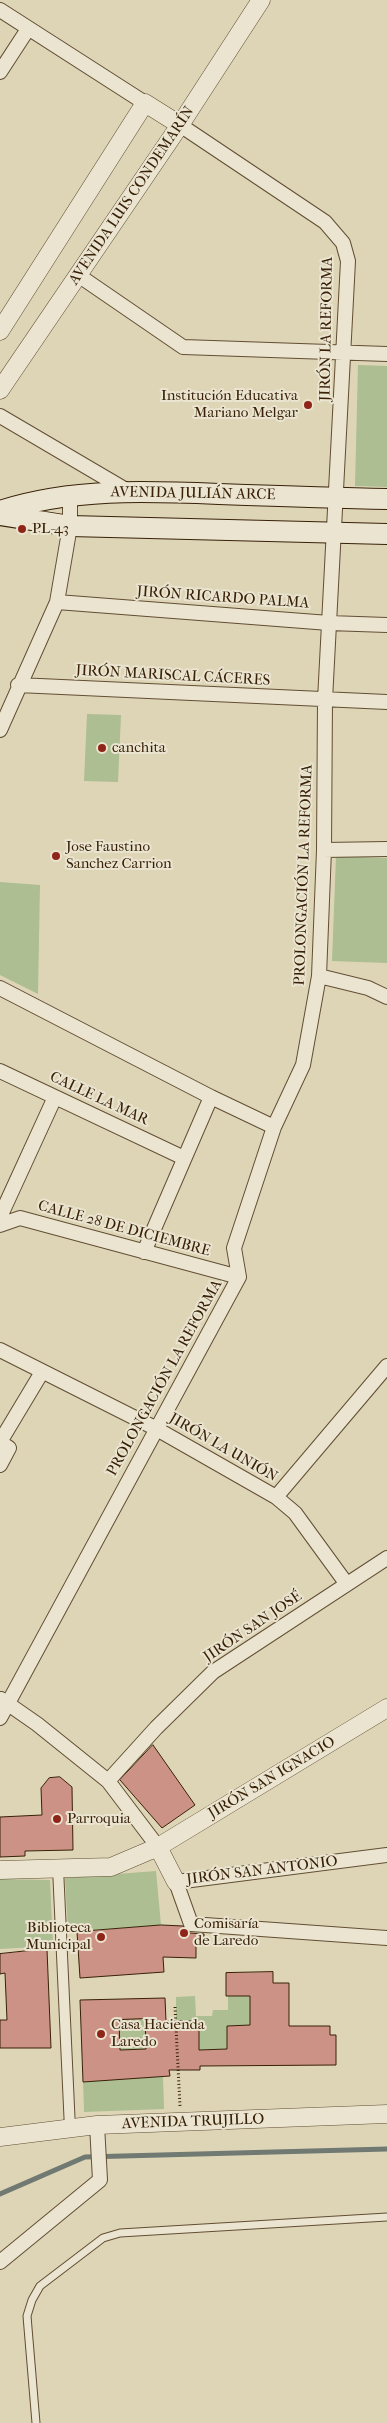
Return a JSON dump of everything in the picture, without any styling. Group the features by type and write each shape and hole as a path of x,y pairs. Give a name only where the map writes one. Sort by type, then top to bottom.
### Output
{"main road":[{"name":"AVENIDA JULIÁN ARCE","path":"0,511 19,505 70,496 126,490 387,499"},
{"path":"0,515 70,526 387,534"}],"street":[{"name":"AVENIDA LUIS CONDEMARÍN","path":"0,390 180,125 261,0"},
{"path":"0,10 180,125"},
{"path":"0,72 28,29"},
{"path":"0,331 145,103"},
{"name":"JIRÓN LA REFORMA","path":"180,125 324,222 344,243 348,261 337,498"},
{"path":"78,274 183,347 387,354"},
{"path":"0,416 126,490"},
{"path":"0,730 3,715 57,602 70,526 70,496"},
{"name":"PROLONGACIÓN LA REFORMA","path":"0,1718 4,1701 239,1277 234,1248 274,1127 303,1065 319,976 324,850 325,700 337,498"},
{"name":"JIRÓN RICARDO PALMA","path":"57,602 329,623 387,625"},
{"name":"JIRÓN MARISCAL CÁCERES","path":"18,685 387,702"},
{"path":"324,850 387,849"},
{"path":"319,976 368,988 387,997"},
{"path":"0,988 211,1097 274,1127"},
{"name":"CALLE LA MAR","path":"0,1071 184,1158"},
{"path":"0,1217 55,1097"},
{"path":"144,1252 211,1097"},
{"name":"CALLE 28 DE DICIEMBRE","path":"0,1225 20,1218 239,1277"},
{"name":"JIRÓN LA UNIÓN","path":"0,1350 155,1428 276,1497 295,1513 346,1583"},
{"path":"276,1497 387,1366"},
{"path":"0,1465 9,1448 0,1442 42,1372"},
{"name":"JIRÓN SAN JOSÉ","path":"108,1782 156,1728 213,1672 346,1583 387,1558"},
{"path":"4,1701 37,1724 108,1782 158,1847"},
{"name":"JIRÓN SAN IGNACIO","path":"0,1870 110,1867 158,1847 387,1708"},
{"name":"JIRÓN SAN ANTONIO","path":"158,1847 176,1882 387,1855"},
{"path":"58,1868 70,2129"},
{"path":"176,1882 191,1924 387,1938"},
{"name":"AVENIDA TRUJILLO","path":"0,2137 97,2125 387,2114"},
{"path":"0,2262 100,2180 97,2125"}],"lane":[{"path":"36,2423 27,2316 32,2300 40,2286 103,2238 120,2233 387,2217"}],"path":[{"path":"175,2007 181,2122"}],"green space":[{"path":"358,365 387,366 387,487 355,486"},
{"name":"canchita","path":"87,714 121,715 118,782 84,781"},
{"path":"336,856 387,858 387,963 332,961"},
{"path":"0,882 40,885 38,994 0,975"},
{"path":"156,1871 161,1925 68,1932 65,1878"},
{"path":"0,1879 50,1880 53,1946 0,1949"},
{"path":"195,1996 196,2016 212,2016 213,2010 228,2010 228,1996 250,1996 250,2025 227,2026 227,2049 199,2050 199,2022 176,2022 176,1997"},
{"path":"145,2019 146,2049 120,2050 119,2020"},
{"path":"163,2076 164,2109 84,2112 83,2079"}],"building":[{"path":"153,1745 195,1805 162,1828 120,1780"},
{"path":"60,1777 72,1787 73,1850 25,1851 25,1856 0,1857 0,1817 42,1815 41,1788 49,1778"},
{"path":"161,1925 183,1926 190,1933 204,1934 204,1944 196,1945 196,1958 163,1957 164,1972 80,1978 77,1932"},
{"path":"47,1949 51,2048 0,2048 0,2020 7,2020 5,1973 0,1974 0,1954"},
{"path":"273,1972 273,1983 289,1983 289,2026 330,2026 330,2035 336,2035 336,2065 200,2066 200,2070 169,2070 170,2076 83,2082 80,2000 165,1998 166,2021 199,2021 199,2050 227,2049 227,2026 250,2025 250,1996 226,1996 226,1973","holes":["145,2019 146,2049 120,2050 119,2020"]}],"waterway":[{"path":"0,2194 85,2157 387,2149"}],"place":[{"name":"Institución Educativa Mariano Melgar","path":"308,405"},
{"name":"PL-43","path":"22,529"},
{"name":"canchita","path":"102,748"},
{"name":"Jose Faustino Sanchez Carrion","path":"56,856"},
{"name":"Parroquia","path":"57,1819"},
{"name":"Comisaría de Laredo","path":"184,1933"},
{"name":"Biblioteca Municipal","path":"101,1937"},
{"name":"Casa Hacienda Laredo","path":"101,2034"}]}
